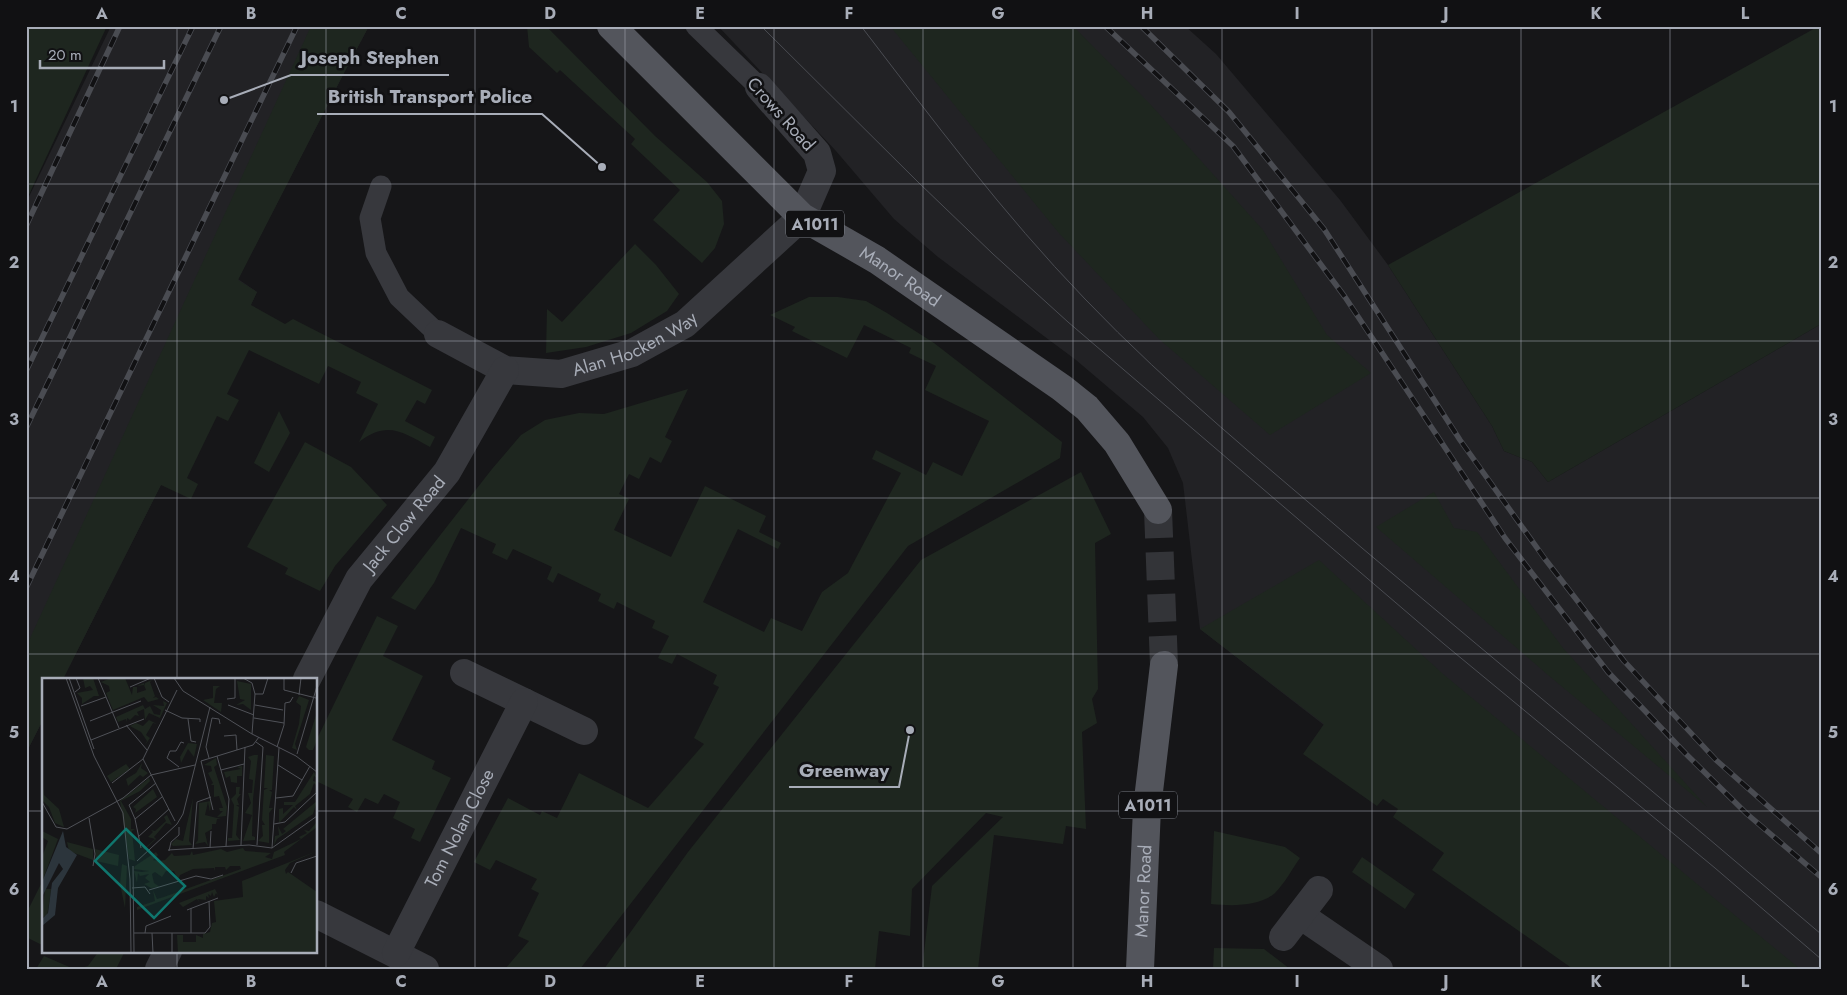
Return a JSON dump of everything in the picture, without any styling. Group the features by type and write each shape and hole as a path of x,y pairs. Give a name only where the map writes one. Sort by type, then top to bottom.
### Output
{"main road":[{"name":"Manor Road","path":"611,26 802,217 877,260 1062,388 1087,408 1116,443 1158,510"},
{"name":"Manor Road","path":"1140,969 1147,808 1164,665"}],"street":[{"name":"Crows Road","path":"759,87 818,153 822,171 802,217"},
{"name":"Alan Hocken Way","path":"438,334 504,370 561,374 632,353 685,324 802,217"},
{"name":"Jack Clow Road","path":"307,678 359,580 447,472 504,370"},
{"path":"464,674 584,731"},
{"name":"Tom Nolan Close","path":"396,953 524,702"},
{"path":"1283,937 1319,890"},
{"path":"318,915 425,969"},
{"path":"1300,915 1379,969"},
{"path":"159,969 168,952"}],"lane":[{"name":"Crows Road","path":"696,26 759,87"},
{"path":"381,186 370,218 376,253 399,297 438,334"}],"shaded area":[{"path":"28,26 107,26 26,201 26,29"},
{"path":"111,26 369,26 238,279 257,292 230,348 64,678 42,678 42,722 26,753 26,203"},
{"path":"311,26 369,26 238,280 257,292 251,305 285,324 293,319 432,390 425,404 417,400 405,421 435,437 430,447 403,433 387,430 378,431 359,442 378,404 356,393 361,382 328,366 319,384 249,350 227,394 239,400 228,421 217,416 187,478 198,484 191,499 161,485 64,678 42,678 42,722 26,753 26,647"},
{"path":"527,26 546,26 655,136 707,182 722,201 724,224 715,248 702,263 653,220 680,190 631,144 635,139 560,70 557,73 529,47"},
{"path":"718,26 1185,26 1216,54 1340,200 1388,265 1492,426 1504,451 1532,462 1548,482 1821,324 1821,969 1674,969 1324,725 1200,629 1183,483 1168,448 1143,417 1076,360 938,257 894,219 836,151"},
{"path":"890,26 1073,26 1151,105 1263,230 1327,335 1371,373 1270,435 1159,339 1058,232"},
{"path":"1821,26 1821,324 1548,482 1532,462 1504,451 1492,426 1388,265"},
{"path":"635,244 656,265 679,294 667,311 631,333 586,347 546,353 547,309 562,322"},
{"path":"809,297 838,297 866,301 934,343 1062,442 1060,458 908,546 580,969 505,969 529,941 518,936 539,893 531,889 537,879 496,860 490,870 474,862 508,798 540,815 542,811 557,818 579,773 648,808 704,744 694,738 719,687 713,684 717,675 677,654 672,664 658,658 669,636 652,628 655,621 617,602 614,609 598,601 601,594 558,573 553,583 547,579 552,567 513,549 507,560 492,553 496,544 461,528 434,583 415,610 391,598 521,435 545,420 579,413 604,414 688,389 665,437 672,441 661,463 650,457 639,479 629,474 619,494 629,499 614,530 671,557 705,486 766,516 759,532 781,543 778,549 738,529 703,602 764,632 771,618 802,631 822,592 848,573 901,473 872,459 876,450 926,475 933,462 962,476 989,421 925,390 936,366 909,353 911,348 864,325 847,358 792,331 795,327 770,315"},
{"path":"279,411 290,433 269,472 254,463"},
{"path":"305,442 351,467 387,505 335,566 320,591 285,574 288,568 247,547"},
{"path":"1081,472 1111,534 1095,543 1098,689 1092,699 1097,723 1082,732 1086,829 1066,826 1063,844 994,835 978,969 922,969 932,886 1003,817 986,813 912,889 910,936 879,931 875,969 604,969 688,852 921,560"},
{"path":"1434,492 1454,528 1477,532 1563,648 1707,807 1548,675 1376,527"},
{"path":"1319,560 1443,674 1800,969 1573,969 1432,870 1444,853 1393,817 1398,809 1383,799 1377,806 1303,754 1324,724 1200,629"},
{"path":"377,616 398,626 383,656 423,676 392,740 435,761 432,769 451,778 420,842 411,838 415,829 393,818 400,802 384,794 378,804 365,798 357,812 348,807 353,799 318,782 318,737"},
{"path":"1214,831 1285,847 1300,858 1282,885 1268,898 1244,904 1211,904"},
{"path":"1362,857 1415,894 1405,909 1352,872"},
{"path":"42,882 42,945 26,937 28,932 26,931 26,914"},
{"path":"1214,948 1264,949 1290,969 1213,969"},
{"path":"98,952 124,952 116,969 76,969 88,966"},
{"path":"44,956 74,969 36,969"}],"tunnel":[{"path":"1158,510 1164,665"}],"tram line":[{"path":"761,26 919,183 1068,322 1444,644 1715,868 1821,959"},
{"path":"861,26 969,166 1026,234 1085,299 1151,364 1220,427 1362,548 1821,934"}],"railway":[{"path":"26,226 120,26"},
{"path":"26,371 193,26"},
{"path":"26,428 221,26"},
{"path":"26,588 297,26"},
{"path":"1105,26 1233,146 1345,297 1505,538 1608,672 1686,754 1747,814 1821,877"},
{"path":"1141,26 1229,112 1324,229 1460,440 1545,559 1624,661 1716,760 1821,853"}],"place":[{"name":"Joseph Stephen","path":"224,100"},
{"name":"British Transport Police","path":"602,167"},
{"name":"Greenway","path":"910,730"}]}
